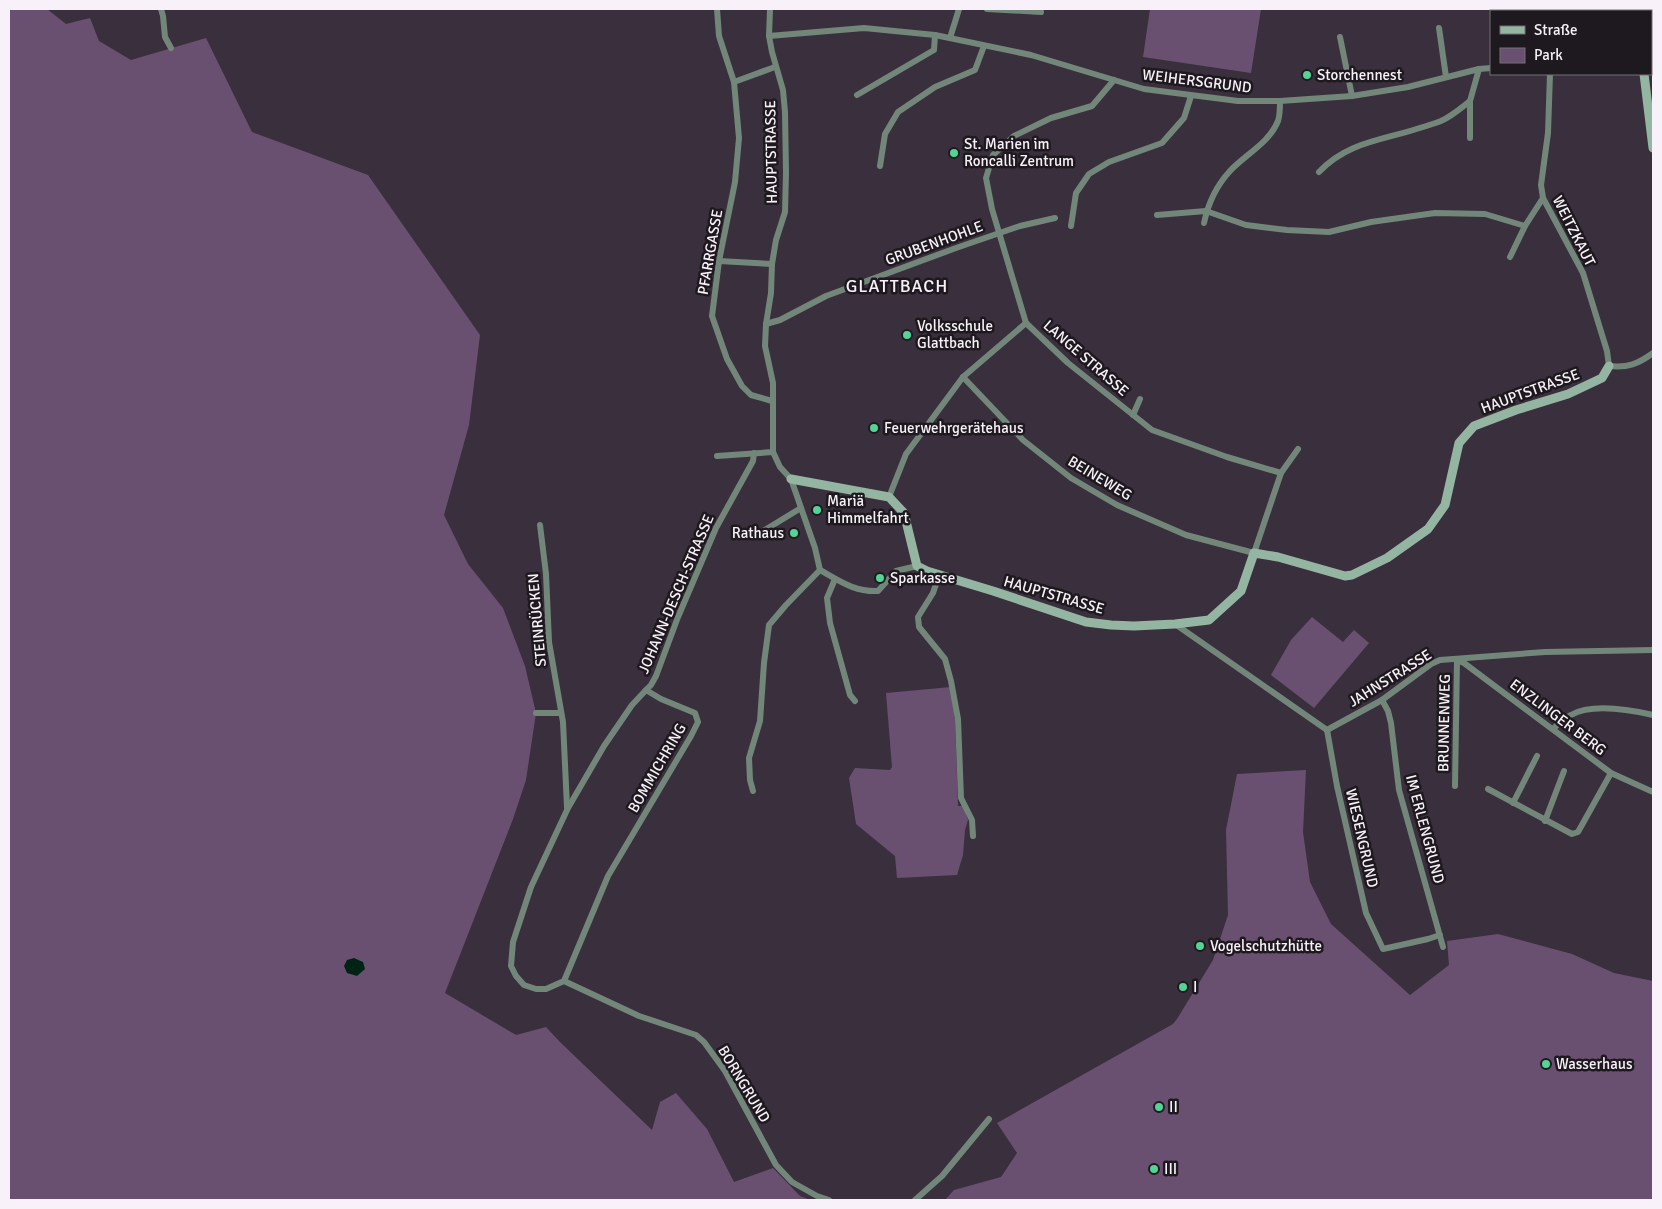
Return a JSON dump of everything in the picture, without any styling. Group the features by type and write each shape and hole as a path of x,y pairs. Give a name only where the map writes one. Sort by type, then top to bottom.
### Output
{"street":[{"path":"161,9 164,16 165,37 171,48"},
{"name":"PFARRGASSE","path":"717,9 719,36 734,82 739,138 735,182 719,261 712,316 727,359 742,386 751,395 772,401"},
{"name":"HAUPTSTRASSE","path":"770,9 769,36 783,90 785,112 785,212 776,240 766,324 766,346 772,383 774,452 780,467 791,480 815,548 820,570"},
{"path":"950,38 959,9"},
{"path":"987,9 1041,12"},
{"name":"WEIHERSGRUND","path":"769,36 864,28 935,35 1031,55 1144,89 1238,101 1280,101 1352,96 1408,87 1446,76 1490,68"},
{"path":"1439,28 1446,76"},
{"path":"857,95 934,50 935,35"},
{"path":"1340,38 1352,96"},
{"path":"880,166 885,134 898,112 935,87 975,70 984,46"},
{"path":"734,82 776,67"},
{"path":"1470,138 1470,102 1479,69"},
{"name":"WEITZKAUT","path":"1550,75 1548,133 1541,185 1543,198 1583,273 1607,350 1609,366"},
{"path":"1644,75 1653,148"},
{"name":"LANGE STRASSE","path":"1114,80 1092,106 1051,118 1014,136 993,155 986,178 992,209 1026,323 1068,363 1152,430 1281,473"},
{"path":"1071,226 1076,193 1089,174 1109,162 1162,143 1184,118 1191,96"},
{"path":"1204,223 1206,211 1214,194 1229,172 1270,136 1279,119 1280,101"},
{"path":"1319,172 1329,161 1343,152 1368,142 1409,132 1441,121 1470,102"},
{"path":"1510,257 1525,226 1543,198"},
{"path":"1157,215 1206,211 1246,225 1287,230 1329,232 1371,222 1435,213 1485,214 1525,226"},
{"path":"1000,232 1055,218"},
{"name":"GRUBENHOHLE","path":"766,324 780,320 826,296 1000,232"},
{"path":"719,261 772,264"},
{"path":"889,497 906,454 963,377 1026,323"},
{"path":"1609,366 1623,368 1641,362 1653,353"},
{"name":"HAUPTSTRASSE","path":"918,566 939,575 1086,622 1134,626 1209,620 1241,591 1254,553 1278,557 1345,576 1352,575 1387,558 1428,529 1445,505 1459,443 1474,426 1516,410 1568,394 1602,378 1609,366"},
{"name":"BEINEWEG","path":"963,377 1023,440 1071,478 1118,505 1186,535 1254,553"},
{"name":"LANGE STRASSE","path":"1133,414 1140,399"},
{"path":"1254,553 1281,473 1298,449"},
{"path":"717,456 774,452"},
{"name":"JOHANN-DESCH-STRASSE","path":"646,690 652,685 656,676 678,617 716,528 753,461 754,453"},
{"path":"753,791 750,780 749,758 760,721 769,625 820,570 864,592 878,591 896,571 918,566 904,513 889,497 791,480"},
{"path":"755,536 801,508"},
{"name":"STEINRÜCKEN","path":"540,524 546,574 549,642 562,713 568,808"},
{"path":"939,575 933,593 918,617 919,627 945,659 951,681 958,719 961,798 972,820 973,836"},
{"path":"835,579 827,598 830,623 850,695 855,701"},
{"path":"1175,624 1327,730"},
{"name":"JAHNSTRASSE","path":"1327,730 1382,700 1432,664 1450,659 1546,652 1653,650"},
{"name":"ENZLINGER BERG","path":"1450,659 1457,660 1510,696 1611,773 1653,792"},
{"name":"BRUNNENWEG","path":"1455,786 1457,660"},
{"path":"564,980 546,989 536,989 524,985 516,976 511,966 513,942 532,887 568,808 604,746 632,705 646,690"},
{"name":"BOMMICHRING","path":"564,980 608,876 698,722 695,713 661,699 646,690"},
{"name":"IM ERLENGRUND","path":"1382,700 1391,722 1399,790 1443,947"},
{"path":"1553,729 1572,714 1589,710 1616,710 1653,715"},
{"path":"536,713 562,713"},
{"name":"WIESENGRUND","path":"1327,730 1337,786 1366,913 1382,949 1440,935"},
{"path":"1513,803 1536,756"},
{"path":"1545,820 1564,772"},
{"path":"1488,789 1572,834 1578,832 1611,773"},
{"name":"BORNGRUND","path":"564,980 639,1016 696,1035 704,1042 725,1071 776,1165 792,1182 817,1196 829,1200"},
{"path":"915,1200 942,1176 989,1119"}],"green space":[{"path":"9,9 47,9 66,24 90,18 99,41 131,60 206,38 252,132 368,175 480,335 469,425 444,515 468,564 503,608 525,666 536,713 526,780 513,819 445,993 516,1035 546,1027 652,1130 660,1102 676,1093 707,1129 734,1182 773,1168 800,1196 810,1200 9,1200"},
{"path":"1150,9 1261,9 1251,73 1143,57"},
{"path":"1312,617 1343,642 1354,630 1369,643 1314,708 1271,675 1291,640"},
{"path":"951,687 955,720 958,806 963,806 968,820 965,830 963,855 957,875 897,878 895,856 856,824 849,778 855,768 890,770 892,767 886,693"},
{"path":"1306,770 1303,832 1310,882 1331,924 1410,995 1449,965 1447,941 1498,934 1572,954 1614,973 1653,981 1653,1200 945,1200 954,1190 1001,1177 1017,1153 997,1123 1173,1024 1213,960 1228,915 1226,830 1237,774"}],"shaded area":[{"path":"354,958 363,962 365,969 357,976 347,973 344,966 347,960"}],"place":[{"name":"Storchennest","path":"1307,75"},
{"name":"St. Marien im Roncalli Zentrum","path":"954,153"},
{"name":"Volksschule Glattbach","path":"907,335"},
{"name":"Feuerwehrgerätehaus","path":"874,428"},
{"name":"Mariä Himmelfahrt","path":"817,510"},
{"name":"Rathaus","path":"794,533"},
{"name":"Sparkasse","path":"880,578"},
{"name":"Vogelschutzhütte","path":"1200,946"},
{"name":"I","path":"1183,987"},
{"name":"Wasserhaus","path":"1546,1064"},
{"name":"II","path":"1159,1107"},
{"name":"III","path":"1154,1169"}],"district":[{"name":"GLATTBACH","path":"897,286"}]}
